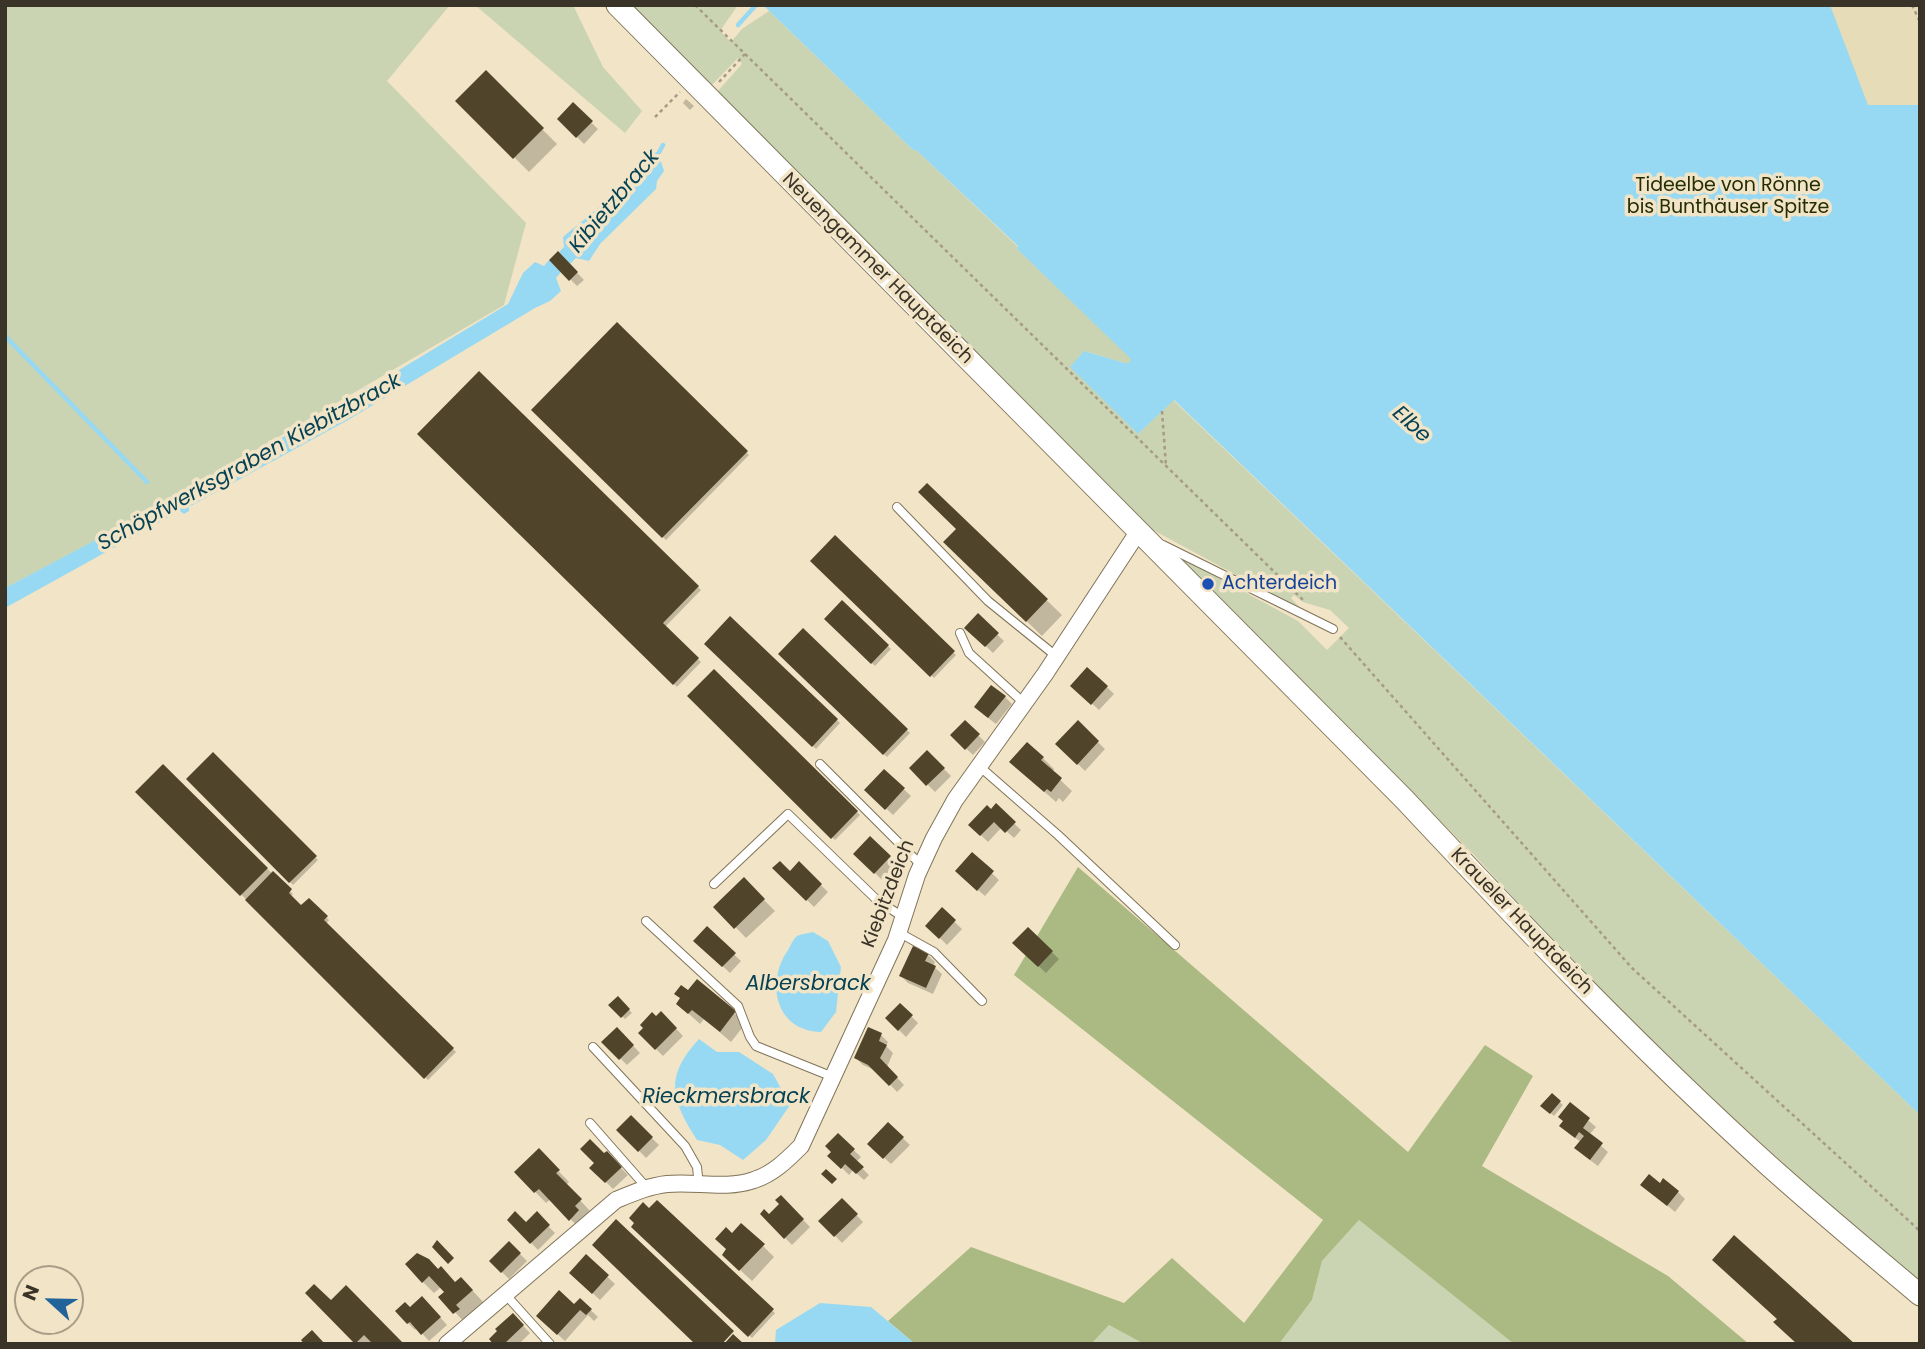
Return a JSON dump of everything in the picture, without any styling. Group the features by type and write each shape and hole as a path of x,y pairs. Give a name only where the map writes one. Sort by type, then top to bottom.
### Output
{"street":[{"name":"Neuengammer Hauptdeich","path":"617,5 1138,532"},
{"name":"Kiebitzdeich","path":"447,1344 616,1200 669,1183 699,1186 753,1181 778,1169 802,1146 901,924 921,865 955,800 1024,703 1138,532"},
{"name":"Kraueler Hauptdeich","path":"1138,532 1405,800 1584,989 1766,1163 1920,1295"}],"lane":[{"path":"897,508 988,601 1056,656"},
{"path":"1138,532 1333,629"},
{"path":"960,634 969,653 1024,703"},
{"path":"820,764 921,865"},
{"path":"979,766 1058,835 1175,945"},
{"path":"714,884 788,814 982,1001"},
{"path":"646,920 738,1006 756,1046 833,1077"},
{"path":"593,1047 685,1146 697,1167 699,1186"},
{"path":"590,1123 647,1188"},
{"path":"506,1295 550,1344"}],"path":[{"path":"1912,5 1920,22"},
{"path":"655,117 746,54"},
{"path":"1162,411 1166,466"}],"green space":[{"path":"5,5 450,5 387,81 526,223 504,305 155,509 5,588"},
{"path":"475,5 573,5 603,67 642,111 625,133"},
{"path":"630,5 738,5 720,31 731,42 742,29 769,11 1132,359 1125,363 1084,351 1071,367 1138,434 1173,400 1920,1115 1920,1282 1829,1205 1588,979 1475,856 1178,556 1298,621 1327,650 1349,628 1330,610 1303,602 1294,595 1291,598 1303,611 1153,530 717,92 742,64 738,58 711,86"},
{"path":"1078,867 1408,1152 1485,1045 1533,1076 1482,1166 1668,1276 1749,1344 1514,1344 1359,1220 1322,1261 1312,1300 1279,1344 1144,1344 1109,1325 1091,1344 915,1344 888,1321 971,1247 1124,1303 1172,1258 1244,1323 1323,1220 1014,975"},
{"path":"1359,1220 1514,1344 1279,1344 1312,1300 1322,1261"},
{"path":"1109,1325 1144,1344 1091,1344"}],"sand":[{"path":"1682,5 1920,5 1920,105 1868,105"}],"water":[{"name":"Elbe","path":"763,5 1830,5 1868,105 1920,105 1920,1115 1174,400 1138,434 1070,367 1084,351 1125,363 1129,363 1131,359 1017,249 1018,246 913,150"},
{"path":"658,152 664,171 657,181 656,189 600,244 589,261 576,258 570,264 559,252 564,247 563,237 631,176 647,153"},
{"name":"Schöpfwerksgraben Kiebitzbrack","path":"549,260 561,272 556,278 561,291 550,301 348,420 189,507 189,511 184,514 180,511 5,608 5,588 361,394 361,390 371,387 508,304 523,273 535,262 544,266"},
{"name":"Albersbrack","path":"813,932 828,941 841,967 836,1012 821,1032 806,1030 794,1023 779,1003 776,990 781,963 793,941 797,936"},
{"name":"Rieckmersbrack","path":"699,1039 717,1052 739,1052 773,1074 790,1105 766,1140 743,1160 720,1145 697,1140 681,1112 675,1088 676,1077 680,1065"},
{"path":"820,1303 871,1307 915,1344 775,1344 776,1330"}],"building":[{"path":"486,70 544,128 513,159 455,101"},
{"path":"573,102 593,121 576,138 557,119"},
{"path":"558,251 578,272 569,281 549,260"},
{"path":"617,322 748,451 662,538 531,410"},
{"path":"479,371 699,586 663,623 699,658 673,685 417,434"},
{"path":"927,483 1048,599 1026,622 943,542 956,529 918,492"},
{"path":"835,535 955,651 930,677 810,561"},
{"path":"842,600 889,645 871,664 824,619"},
{"path":"978,613 999,633 985,647 964,628"},
{"path":"730,616 838,719 812,747 704,644"},
{"path":"803,628 908,729 883,755 778,654"},
{"path":"1087,667 1108,686 1091,705 1070,686"},
{"path":"714,669 858,811 831,839 687,696"},
{"path":"991,685 1006,696 988,718 974,707"},
{"path":"965,720 980,734 965,750 950,735"},
{"path":"1078,720 1099,741 1077,765 1055,744"},
{"path":"1027,742 1044,757 1041,760 1062,778 1051,792 1047,789 1044,792 1009,762"},
{"path":"927,750 945,768 926,786 909,768"},
{"path":"213,752 317,856 289,883 186,779"},
{"path":"163,764 268,868 240,896 135,792"},
{"path":"884,769 905,788 885,810 864,790"},
{"path":"996,803 1016,822 1005,833 994,822 980,836 968,825 987,805 991,809"},
{"path":"870,836 891,856 874,874 853,854"},
{"path":"972,852 994,871 977,891 955,871"},
{"path":"780,861 790,871 799,861 822,884 806,901 772,868"},
{"path":"273,871 292,889 289,893 301,905 309,898 328,916 324,920 454,1048 424,1079 245,900"},
{"path":"744,877 765,899 734,929 713,907"},
{"path":"942,907 956,920 939,939 925,926"},
{"path":"707,926 736,953 722,967 693,941"},
{"path":"1028,927 1053,951 1038,967 1012,943"},
{"path":"913,946 929,953 925,961 936,966 926,988 899,976"},
{"path":"697,979 736,1011 720,1032 692,1010 688,1014 676,1004 680,998 674,994 681,985 688,990"},
{"path":"618,996 630,1009 621,1018 608,1005"},
{"path":"900,1003 913,1015 898,1031 885,1018"},
{"path":"661,1011 677,1028 655,1050 638,1033 643,1028 640,1025 652,1012 656,1016"},
{"path":"617,1027 634,1045 619,1060 601,1042"},
{"path":"868,1027 882,1033 879,1041 887,1045 880,1058 898,1077 889,1086 868,1065 854,1058"},
{"path":"1552,1093 1561,1101 1550,1114 1540,1106"},
{"path":"1570,1102 1590,1118 1583,1128 1603,1143 1590,1160 1574,1148 1584,1136 1579,1132 1575,1138 1559,1126 1563,1121 1558,1117"},
{"path":"631,1115 653,1137 638,1152 616,1130"},
{"path":"888,1122 904,1137 883,1159 867,1144"},
{"path":"838,1133 855,1149 850,1154 864,1167 856,1174 845,1164 841,1169 827,1156 831,1152 825,1146"},
{"path":"590,1139 604,1153 607,1151 622,1167 605,1183 589,1168 594,1163 580,1149"},
{"path":"539,1148 560,1170 556,1173 582,1199 575,1206 579,1210 569,1221 539,1189 534,1193 514,1172"},
{"path":"826,1169 837,1179 832,1184 821,1174"},
{"path":"1649,1174 1660,1183 1663,1178 1679,1191 1667,1206 1640,1185"},
{"path":"781,1195 804,1219 784,1239 760,1214 764,1209 769,1214 779,1204 775,1200"},
{"path":"842,1198 858,1214 834,1237 818,1221"},
{"path":"657,1200 774,1309 748,1337 631,1227 634,1223 629,1218 643,1202 649,1208"},
{"path":"515,1211 526,1222 537,1211 550,1225 530,1244 507,1220"},
{"path":"616,1219 734,1331 722,1344 695,1344 592,1245"},
{"path":"741,1223 765,1244 739,1271 722,1255 726,1249 715,1239 726,1227 732,1233"},
{"path":"1734,1235 1855,1344 1797,1344 1773,1322 1777,1319 1712,1260"},
{"path":"437,1240 454,1258 448,1264 432,1247"},
{"path":"509,1241 521,1253 501,1273 489,1261"},
{"path":"417,1253 429,1259 438,1269 441,1266 455,1282 461,1277 473,1290 456,1305 460,1309 453,1314 438,1297 444,1292 429,1276 422,1283 405,1264"},
{"path":"586,1254 609,1275 592,1294 569,1273"},
{"path":"314,1284 331,1300 346,1285 404,1344 373,1344 364,1335 355,1344 305,1293"},
{"path":"559,1290 574,1304 580,1298 592,1309 586,1315 580,1310 557,1335 536,1316"},
{"path":"422,1296 441,1317 421,1335 395,1311 405,1302 410,1307"},
{"path":"513,1313 524,1325 504,1344 493,1344 489,1339 497,1331 495,1329"},
{"path":"312,1330 325,1344 304,1344 301,1340"},
{"path":"733,1334 744,1344 724,1344"}],"waterway":[{"path":"738,25 756,5"},
{"name":"Kibietzbrack","path":"657,156 663,145"},
{"path":"5,336 147,482"}],"place":[{"name":"Achterdeich","path":"1208,584"}],"park label":[{"name":"Tideelbe von Rönne bis Bunthäuser Spitze","path":"1728,197"}]}
